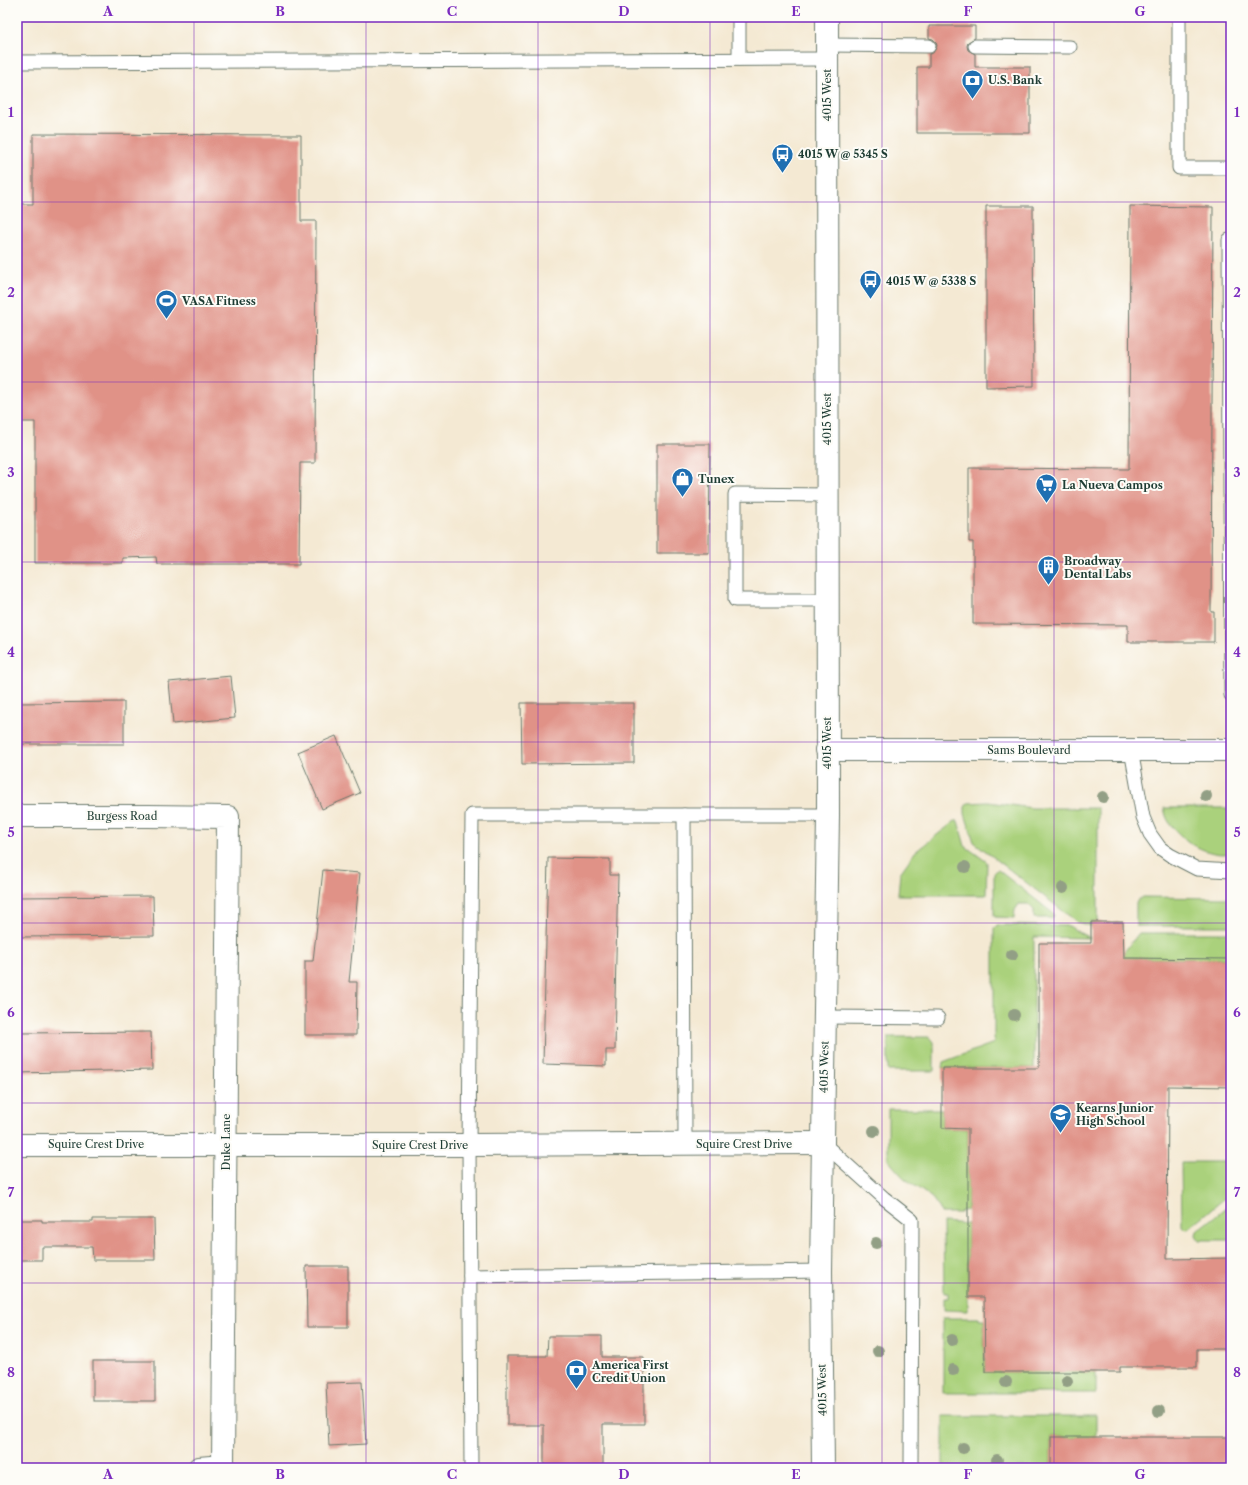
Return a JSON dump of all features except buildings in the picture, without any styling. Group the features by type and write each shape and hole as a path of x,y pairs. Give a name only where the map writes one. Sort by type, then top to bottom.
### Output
{"street":[{"name":"4015 West","path":"823,1468 821,1271 828,815 827,17"},
{"name":"Sams Boulevard","path":"827,750 1231,750"},
{"name":"Burgess Road","path":"17,816 148,816 228,818"},
{"name":"Duke Lane","path":"199,1468 223,1466 228,818"},
{"name":"Squire Crest Drive","path":"17,1144 469,1145 823,1143"}],"lane":[{"path":"739,17 739,59"},
{"path":"1179,17 1179,168 1231,168"},
{"path":"17,62 739,59 929,46"},
{"path":"974,46 1070,47"},
{"path":"1229,240 1231,695"},
{"path":"827,495 735,494 735,600 827,600"},
{"path":"1131,750 1143,817 1150,834 1160,848 1170,856 1198,868 1231,871"},
{"path":"471,1468 469,1145 472,815 828,815"},
{"path":"684,815 684,1144"},
{"path":"825,1017 938,1018"},
{"path":"823,1143 884,1198 912,1220 911,1468"},
{"path":"470,1276 821,1271"}],"green space":[{"path":"988,802 1032,808 1098,808 1098,922 1091,921 1091,926 1077,922 974,842 965,814 965,807 968,803"},
{"path":"1164,808 1231,808 1231,853 1214,853 1188,841 1174,829 1166,817"},
{"path":"955,821 958,821 965,846 987,862 986,895 898,895 900,873 915,852"},
{"path":"998,870 1054,914 1054,916 1052,918 1034,918 1034,910 1028,904 1019,904 1015,910 1014,918 995,917 994,873"},
{"path":"1142,897 1231,898 1231,926 1136,926 1136,902"},
{"path":"997,925 1069,926 1090,938 1034,937 1034,1068 942,1068 943,1062 994,1043 994,928"},
{"path":"1139,933 1231,933 1231,959 1124,958 1124,952"},
{"path":"888,1037 930,1037 934,1042 934,1071 888,1071"},
{"path":"888,1109 942,1109 942,1128 968,1129 968,1210 961,1211 960,1213 941,1213 940,1209 932,1198 904,1178 893,1166 888,1159"},
{"path":"1181,1162 1231,1162 1231,1193 1188,1229 1182,1226"},
{"path":"1231,1204 1231,1240 1199,1240 1196,1235 1197,1231"},
{"path":"943,1222 968,1224 968,1311 944,1310 944,1298 948,1298 948,1293 944,1293"},
{"path":"943,1318 979,1318 979,1320 984,1320 985,1372 1096,1372 1096,1393 943,1393"},
{"path":"943,1416 1096,1416 1096,1437 1051,1437 1051,1468 943,1468"}],"place":[{"name":"U.S. Bank","path":"973,100"},
{"name":"4015 W @ 5345 S","path":"783,174"},
{"name":"4015 W @ 5338 S","path":"871,300"},
{"name":"VASA Fitness","path":"166,320"},
{"name":"Tunex","path":"683,498"},
{"name":"La Nueva Campos","path":"1046,504"},
{"name":"Broadway Dental Labs","path":"1048,586"},
{"name":"Kearns Junior High School","path":"1060,1134"},
{"name":"America First Credit Union","path":"576,1390"}]}
